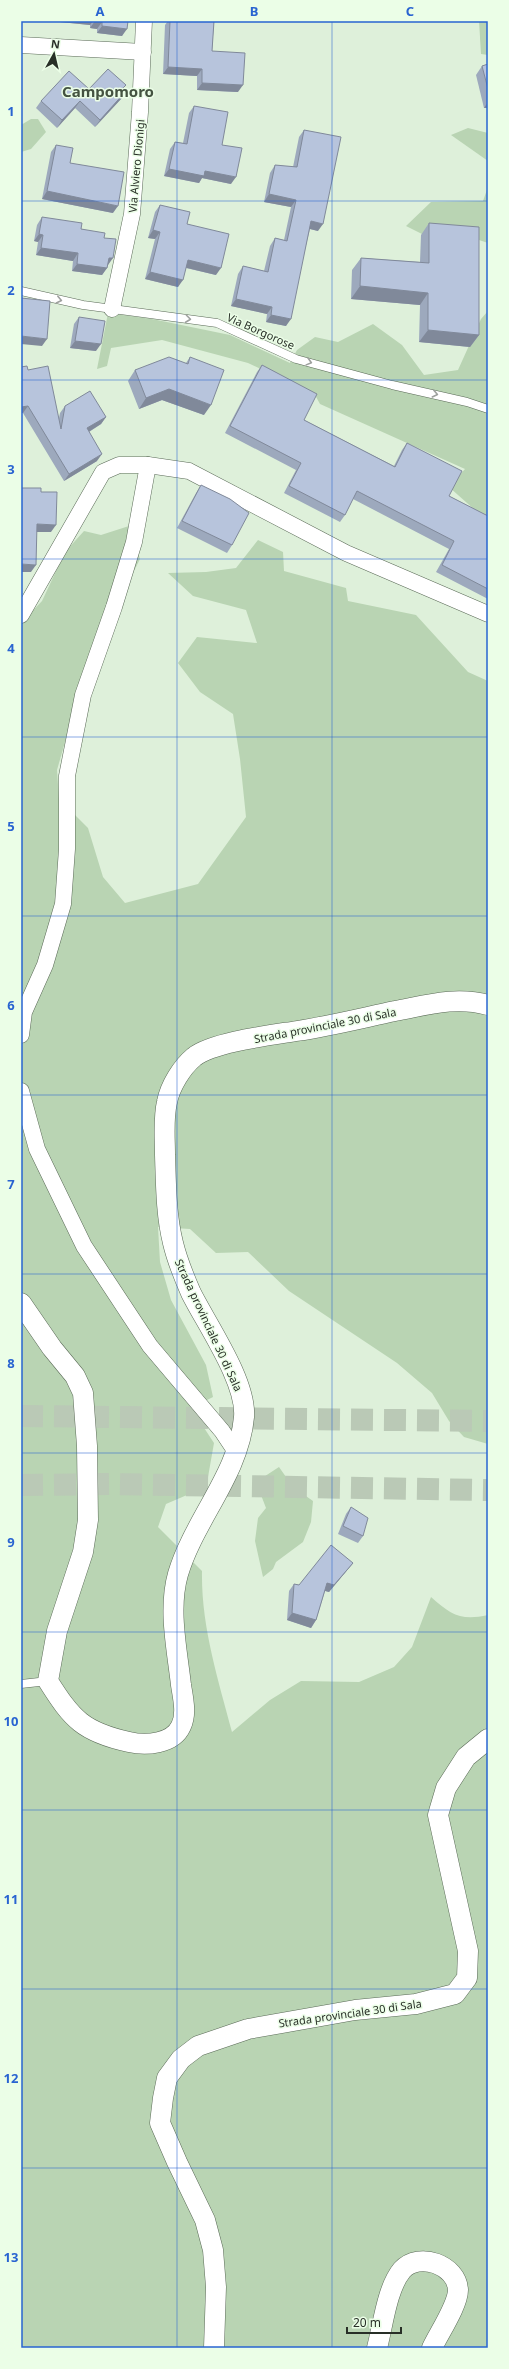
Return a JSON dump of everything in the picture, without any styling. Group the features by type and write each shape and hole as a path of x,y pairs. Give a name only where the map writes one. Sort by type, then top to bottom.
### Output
{"street":[{"name":"Via Alviero Dionigi","path":"112,309 132,214 144,21"},
{"path":"21,45 143,52"},
{"path":"21,615 103,472 119,465 148,465 189,471 346,553 488,614"},
{"path":"21,1035 24,1012 45,965 63,904 67,849 67,776 83,695 114,607 134,542 148,465"},
{"name":"Strada provinciale 30 di Sala","path":"48,1680 64,1707 79,1722 102,1736 135,1744 160,1742 175,1735 182,1724 184,1709 174,1620 174,1594 177,1576 187,1548 236,1452 245,1413 242,1396 235,1375 180,1267 168,1221 165,1132 167,1102 175,1083 195,1056 216,1048 262,1036 306,1030 444,1001 470,1000 488,1005"},
{"path":"21,1091 37,1149 84,1246 150,1346 222,1431 236,1452"},
{"path":"21,1303 52,1348 75,1376 83,1393 87,1446 88,1520 83,1552 57,1631 48,1680"},
{"name":"Strada provinciale 30 di Sala","path":"214,2348 216,2287 213,2250 205,2220 160,2123 163,2098 168,2078 181,2059 198,2046 248,2029 354,2010 416,2004 454,1994 467,1978 468,1951 438,1815 446,1788 462,1763 466,1757 488,1739"},
{"path":"377,2348 393,2284 403,2269 417,2262 434,2261 444,2267 453,2276 458,2289 457,2301 432,2348"}],"lane":[{"name":"Via Borgorose","path":"21,291 83,305 217,323 296,359 392,385 467,402 488,409"},
{"path":"21,1684 48,1680"}],"green space":[{"path":"479,21 488,21 488,55 481,54"},
{"path":"31,119 38,119 46,132 31,149 21,152 21,125"},
{"path":"468,128 488,133 488,161 451,135"},
{"path":"488,187 488,243 479,240 426,236 406,226 431,202 483,201"},
{"path":"488,311 488,518 476,511 449,487 465,469 320,404 315,395 248,363 162,340 111,348 107,366 97,369 108,313 152,319 230,335 290,363 297,350 315,337 338,342 373,324 402,345 424,375 458,370 481,319"},
{"path":"129,526 140,559 110,619 69,728 57,770 59,799 88,828 103,877 125,903 198,884 246,817 240,759 233,714 200,692 178,663 197,637 257,643 246,610 193,596 168,573 206,572 236,568 258,540 283,552 284,571 346,588 348,601 416,615 468,672 488,681 488,1444 464,1437 449,1421 432,1393 397,1363 289,1291 248,1252 216,1253 190,1229 158,1227 160,1262 171,1300 206,1365 213,1397 191,1408 214,1443 208,1477 194,1492 166,1504 158,1527 202,1571 202,1592 207,1632 232,1732 270,1700 301,1681 359,1682 394,1667 412,1647 431,1597 451,1612 463,1617 479,1617 488,1615 488,2348 21,2348 21,623 42,601 65,552 84,531 101,535"},
{"path":"279,1467 293,1487 313,1501 311,1522 303,1542 276,1562 273,1569 263,1577 255,1541 258,1518 266,1508 256,1482"}],"building":[{"path":"95,21 128,21 127,29 102,26 102,22"},
{"path":"170,21 214,21 212,51 245,53 243,85 202,83 202,69 168,67"},
{"path":"488,64 488,89 482,66"},
{"path":"108,69 126,85 123,88 126,91 100,120 80,101 62,120 41,101 69,71 89,89"},
{"path":"194,106 228,112 222,145 242,148 236,177 205,171 204,176 169,169 175,142 187,144"},
{"path":"304,130 341,137 323,224 311,221 291,319 271,315 272,307 236,299 243,266 268,272 275,238 287,241 296,200 269,194 275,165 297,167"},
{"path":"56,145 73,148 70,163 124,172 118,206 47,191"},
{"path":"160,205 190,212 187,224 229,234 221,268 188,260 183,280 150,272 160,232 153,230"},
{"path":"42,217 82,223 81,229 105,233 104,238 116,239 113,258 109,258 107,268 77,264 78,253 41,248 43,235 39,234"},
{"path":"429,223 479,227 479,335 428,330 428,293 360,286 361,258 429,263"},
{"path":"21,298 50,301 47,339 21,336"},
{"path":"79,317 105,321 101,344 75,341"},
{"path":"169,357 188,364 190,357 224,370 211,405 169,389 146,398 135,370"},
{"path":"262,365 317,394 304,420 395,467 407,443 462,471 449,496 488,516 488,589 442,565 454,541 357,491 345,515 289,486 301,463 230,426"},
{"path":"27,366 28,370 48,366 61,429 65,406 90,391 106,417 87,428 102,454 69,474 28,406 21,407 21,367"},
{"path":"201,485 230,499 249,513 232,545 182,521"},
{"path":"21,488 41,488 41,492 57,492 56,525 37,524 36,565 21,564"},
{"path":"351,1507 368,1518 363,1536 343,1526"},
{"path":"331,1545 353,1563 334,1585 327,1583 316,1620 292,1613 294,1584 299,1585"}],"tunnel":[{"path":"21,1416 488,1421"},
{"path":"21,1485 110,1484 488,1490"}],"district":[{"name":"Campomoro","path":"108,91"}]}
